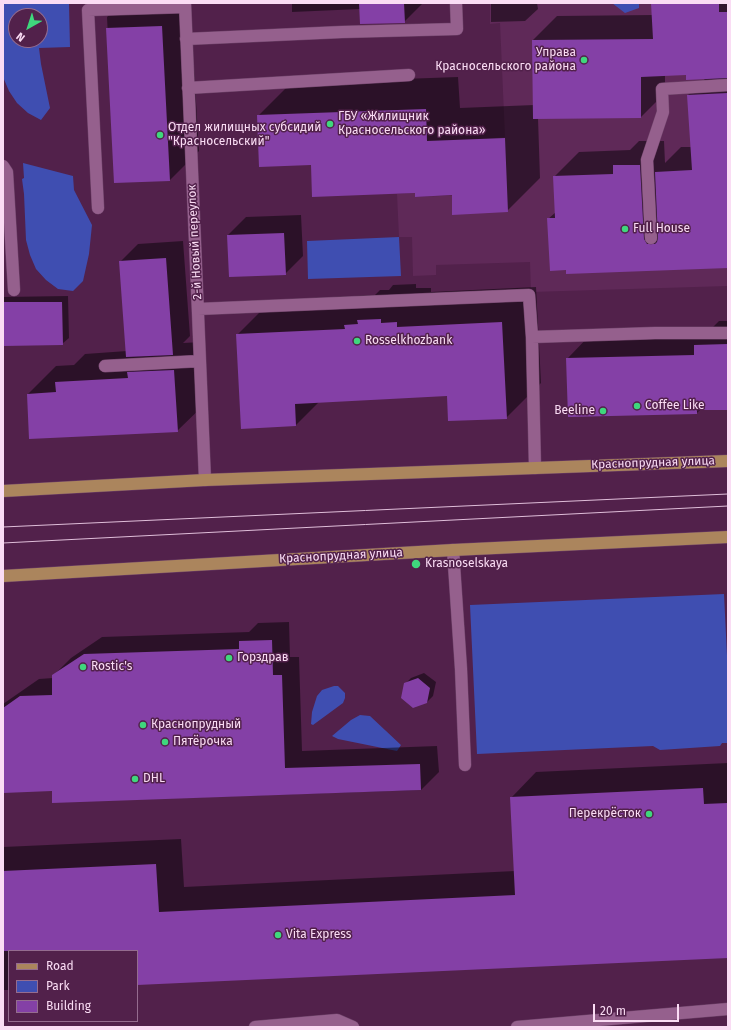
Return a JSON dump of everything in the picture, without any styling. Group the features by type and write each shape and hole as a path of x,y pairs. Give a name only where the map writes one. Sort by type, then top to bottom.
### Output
{"main road":[{"name":"Краснопрудная улица","path":"3,491 205,480 728,460"},
{"name":"Краснопрудная улица","path":"3,576 453,550 728,537"}],"street":[{"path":"186,39 342,32 457,29 456,3"},
{"path":"98,208 88,10 185,5"},
{"name":"2-й Новый переулок","path":"185,5 205,480"},
{"path":"188,88 409,74"},
{"path":"651,238 647,160 663,112 662,89 728,85"},
{"path":"3,166 7,172 14,290"},
{"path":"198,309 529,295 532,337 535,468"},
{"path":"532,337 655,333 728,333"},
{"path":"105,366 200,361"},
{"path":"453,550 461,669 465,765"},
{"path":"518,1027 653,1021 728,1010"},
{"path":"255,1027 336,1020 353,1027"}],"shaded area":[{"path":"490,3 728,3 728,286 531,292 530,262 436,265 436,275 413,276 412,237 399,237 397,194 415,193 415,197 487,194 485,139 505,137 500,23 490,24"}],"green space":[{"path":"3,3 69,3 70,47 48,48 48,8 8,8 8,48 39,48 50,108 41,120 28,113 17,103 9,91 3,77"},
{"path":"612,3 639,3 639,8 625,13"},
{"path":"23,163 73,176 74,190 92,225 89,254 83,281 73,291 58,289 46,280 36,269 30,255 26,240 22,179 24,178"},
{"path":"399,237 401,276 308,279 307,241"},
{"path":"724,594 728,676 728,743 722,743 720,746 660,750 653,746 477,754 470,605"},
{"path":"338,686 345,693 343,703 313,725 311,724 312,712 317,696 322,690"},
{"path":"360,715 370,716 401,745 397,751 338,739 332,736 351,720"}],"building":[{"path":"359,3 404,3 405,23 360,24"},
{"path":"651,3 719,3 719,12 728,12 728,78 686,80 686,75 641,77 641,118 533,119 532,40 653,39"},
{"path":"162,26 170,181 114,183 106,28"},
{"path":"728,93 728,268 566,274 566,270 550,271 547,218 555,218 553,176 613,174 613,165 640,165 644,239 647,244 655,244 658,238 655,172 692,170 687,95"},
{"path":"426,109 427,141 505,138 508,212 452,215 452,195 415,197 415,193 312,197 311,165 259,167 257,115"},
{"path":"284,233 286,275 229,277 227,235"},
{"path":"166,258 173,355 126,357 119,261"},
{"path":"3,302 62,302 63,345 3,346"},
{"path":"381,319 381,323 397,322 397,327 502,322 507,419 448,421 447,396 295,404 296,426 241,429 236,334 345,329 344,325 358,324 357,320"},
{"path":"728,344 728,410 697,410 697,414 568,417 566,358 694,355 694,345"},
{"path":"174,370 178,432 29,439 27,394 56,392 55,382 128,378 127,372"},
{"name":"Краснопрудный","path":"272,640 273,675 282,675 285,768 420,764 421,790 52,803 52,791 3,793 3,708 20,696 52,695 52,675 84,654 239,649 239,641"},
{"path":"418,678 430,688 427,703 413,708 401,698 404,683"},
{"path":"703,788 704,804 728,803 728,958 138,985 138,950 3,951 3,871 156,864 159,912 515,895 510,797"}],"tram line":[{"path":"3,527 728,494"},
{"path":"3,543 728,506"}],"place":[{"name":"Управа Красносельского района","path":"584,60"},
{"name":"ГБУ «Жилищник Красносельского района»","path":"330,124"},
{"name":"Отдел жилищных субсидий \"Красносельский\"","path":"160,135"},
{"name":"Full House","path":"625,229"},
{"name":"Rosselkhozbank","path":"357,341"},
{"name":"Coffee Like","path":"637,406"},
{"name":"Beeline","path":"603,411"},
{"name":"Krasnoselskaya","path":"416,564"},
{"name":"Горздрав","path":"229,658"},
{"name":"Rostic's","path":"83,667"},
{"name":"Краснопрудный","path":"143,725"},
{"name":"Пятёрочка","path":"165,742"},
{"name":"DHL","path":"135,779"},
{"name":"Перекрёсток","path":"649,814"},
{"name":"Vita Express","path":"278,935"}]}
